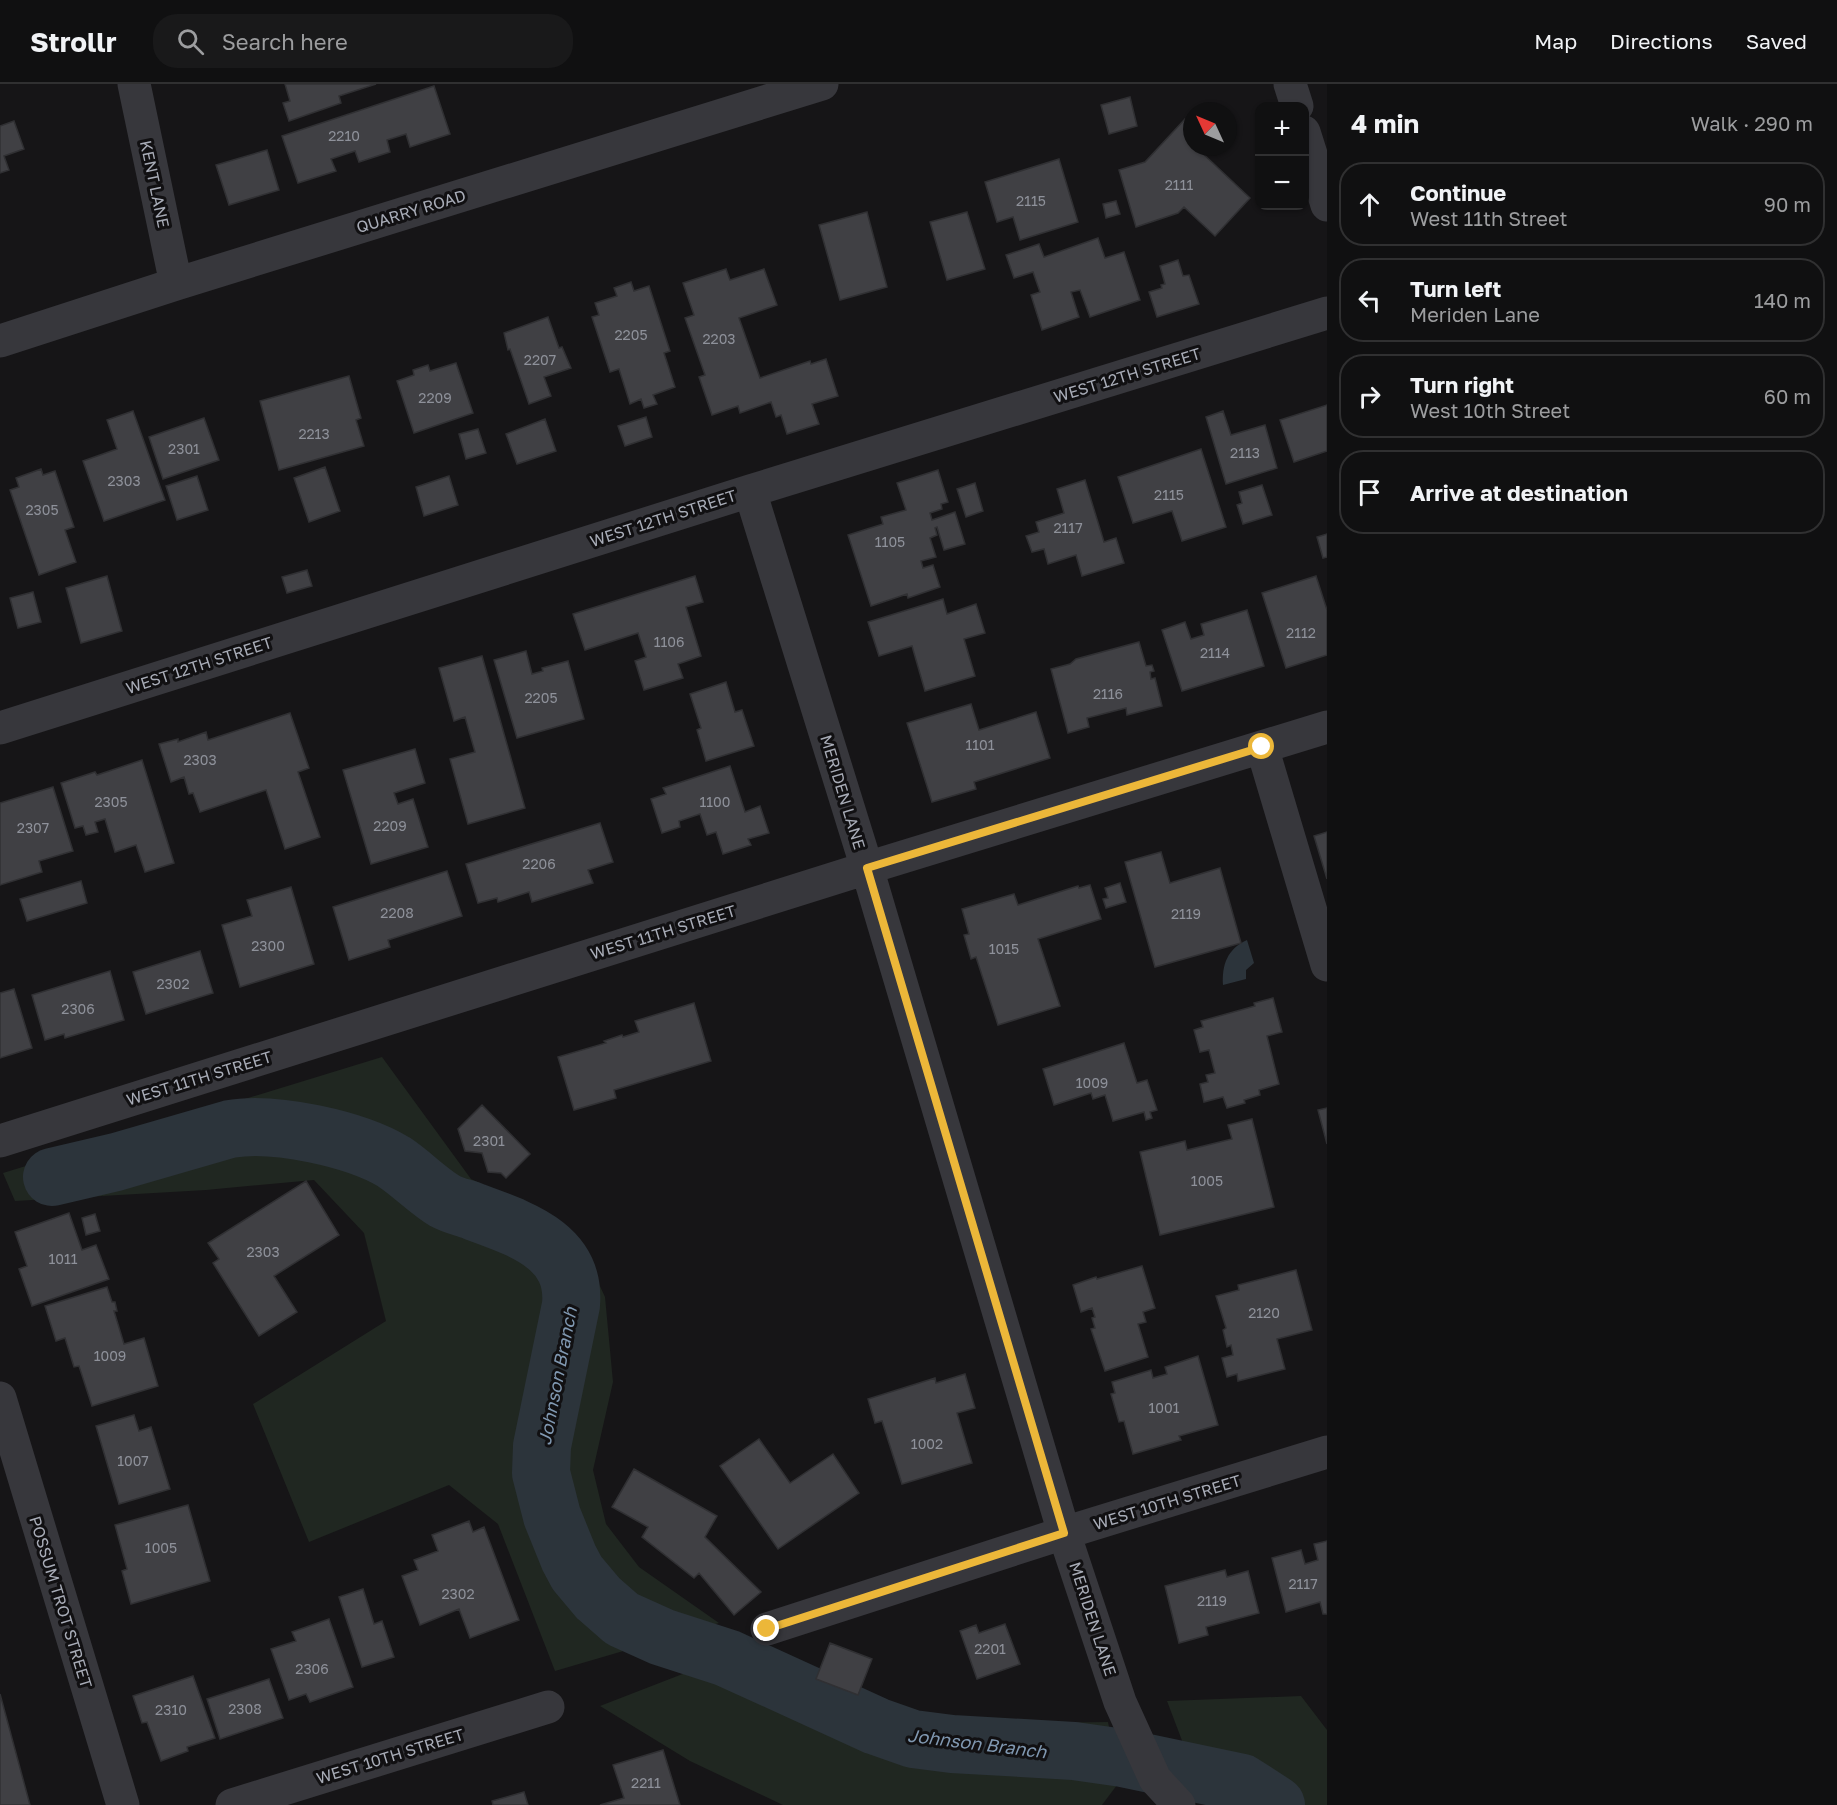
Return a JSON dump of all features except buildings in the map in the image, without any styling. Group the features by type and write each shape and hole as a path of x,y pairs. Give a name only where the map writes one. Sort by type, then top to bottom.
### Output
{"street":[{"name":"KENT LANE","path":"134,84 176,284"},
{"path":"1290,84 1296,102"},
{"name":"QUARRY ROAD","path":"0,341 814,85"},
{"path":"1309,145 1327,205"},
{"name":"WEST 12TH STREET","path":"0,728 750,491 1327,313"},
{"name":"MERIDEN LANE","path":"750,491 867,868 1064,1533 1120,1702 1155,1779 1179,1805"},
{"name":"WEST 11TH STREET","path":"0,1141 867,868 1327,727"},
{"path":"1262,747 1327,965"},
{"name":"POSSUM TROT STREET","path":"0,1398 6,1440 123,1805"},
{"name":"WEST 10TH STREET","path":"767,1629 1064,1533 1327,1452"},
{"name":"WEST 10TH STREET","path":"231,1805 548,1707"}],"shaded area":[{"path":"1247,940 1254,963 1246,970 1246,979 1223,985 1227,958 1235,948"},
{"path":"382,1057 471,1179 547,1214 580,1243 605,1297 613,1382 593,1470 606,1524 639,1567 719,1623 555,1671 498,1524 449,1485 309,1542 253,1404 386,1321 364,1233 314,1180 206,1190 15,1201 3,1173"},
{"path":"760,1644 805,1675 889,1716 965,1724 1108,1722 1120,1781 1102,1805 783,1805 690,1761 600,1706"},
{"path":"1301,1696 1327,1730 1327,1805 1215,1805 1197,1780 1167,1701"}],"waterway":[{"name":"Johnson Branch","path":"52,1177 116,1162 230,1129 248,1127 291,1130 337,1139 394,1162 445,1201 527,1233 555,1254 565,1268 570,1285 571,1305 542,1446 541,1473 552,1516 577,1573 598,1598 622,1619 662,1637 727,1658 876,1726 913,1739 952,1744 1074,1751 1123,1758 1242,1783 1276,1805"}],"route":[{"path":"767,1629 1064,1533 867,868 1262,747"}]}
